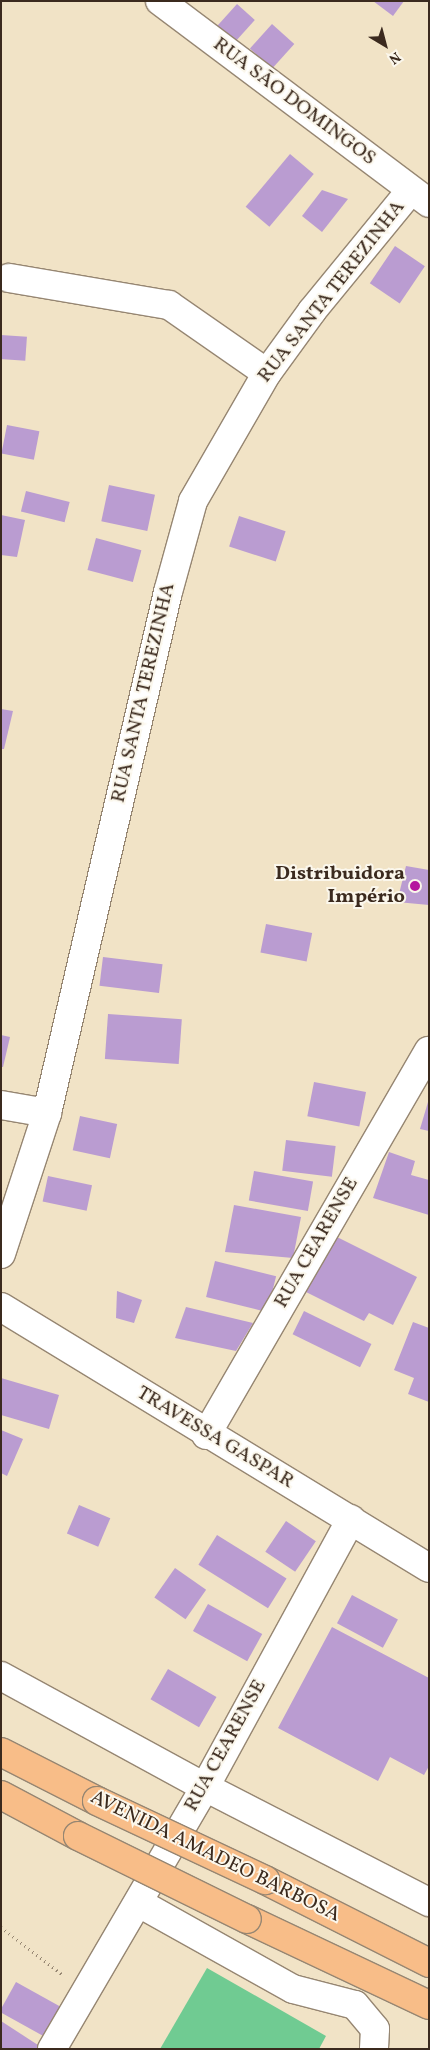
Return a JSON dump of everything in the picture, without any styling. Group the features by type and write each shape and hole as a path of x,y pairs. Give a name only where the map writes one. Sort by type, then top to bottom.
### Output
{"main road":[{"name":"AVENIDA AMADEO BARBOSA","path":"1,1752 265,1880 429,1963"},
{"name":"AVENIDA AMADEO BARBOSA","path":"1,1796 247,1919 429,2006"}],"street":[{"name":"RUA SÃO DOMINGOS","path":"160,1 420,197"},
{"name":"RUA SANTA TEREZINHA","path":"1,1254 47,1113 163,611 193,501 267,373 312,311 420,197"},
{"path":"8,278 169,305 267,373"},
{"name":"RUA CEARENSE","path":"206,1435 429,1051"},
{"path":"1,1105 47,1113"},
{"name":"TRAVESSA GASPAR","path":"1,1307 206,1435 351,1519 429,1568"},
{"name":"RUA CEARENSE","path":"52,2049 205,1787 351,1519"},
{"path":"1,1676 205,1787 429,1902"},
{"path":"138,1903 293,1989 355,2005 375,2029 374,2049"}],"path":[{"path":"1,1927 86,1992"}],"green space":[{"path":"207,1968 326,2036 319,2049 160,2049"}],"building":[{"path":"373,1 404,1 393,16"},
{"path":"237,4 255,20 233,45 215,29"},
{"path":"272,24 294,44 272,69 250,49"},
{"path":"290,154 314,174 269,227 246,207"},
{"path":"322,190 348,199 322,232 302,216"},
{"path":"395,246 425,266 400,303 370,283"},
{"path":"1,335 27,337 25,361 1,359"},
{"path":"7,425 39,431 34,460 1,453"},
{"path":"109,485 155,495 147,531 101,521"},
{"path":"26,491 70,502 65,522 21,511"},
{"path":"1,515 25,520 17,557 1,555"},
{"path":"239,516 286,531 276,562 229,546"},
{"path":"96,538 141,550 133,582 87,570"},
{"path":"1,709 13,711 4,749 1,749"},
{"name":"Distribuidora Império","path":"406,866 429,870 429,905 397,902"},
{"path":"266,924 312,933 307,961 260,952"},
{"path":"103,957 163,964 159,993 99,986"},
{"path":"108,1014 182,1019 179,1064 105,1059"},
{"path":"1,1035 10,1037 3,1067 1,1067"},
{"path":"314,1082 366,1092 359,1126 307,1116"},
{"path":"429,1102 429,1131 420,1129"},
{"path":"80,1116 117,1124 110,1158 73,1150"},
{"path":"286,1140 336,1146 332,1177 282,1171"},
{"path":"389,1152 415,1161 411,1175 429,1180 429,1215 373,1198"},
{"path":"254,1171 313,1181 308,1211 249,1201"},
{"path":"48,1176 92,1185 87,1211 43,1201"},
{"path":"234,1205 301,1217 293,1258 225,1252"},
{"path":"331,1234 417,1277 393,1325 369,1313 364,1321 302,1290"},
{"path":"215,1261 276,1276 267,1312 206,1297"},
{"path":"117,1291 142,1300 134,1323 116,1318"},
{"path":"186,1307 253,1323 236,1351 175,1338"},
{"path":"304,1311 371,1344 360,1367 293,1334"},
{"path":"413,1322 429,1328 429,1402 408,1394 414,1378 394,1370"},
{"path":"1,1378 59,1395 49,1429 1,1415"},
{"path":"1,1430 23,1439 7,1476 1,1473"},
{"path":"79,1505 110,1518 98,1547 67,1534"},
{"path":"286,1521 316,1541 295,1572 265,1552"},
{"path":"217,1535 287,1578 268,1608 198,1565"},
{"path":"175,1568 206,1590 185,1619 154,1597"},
{"path":"352,1595 398,1619 383,1648 337,1623"},
{"path":"208,1604 262,1634 247,1661 193,1631"},
{"path":"332,1627 429,1678 429,1766 424,1775 390,1757 378,1781 278,1728"},
{"path":"168,1669 216,1697 199,1727 150,1699"},
{"path":"16,1982 62,2008 46,2037 1,2013 1,2009"},
{"path":"1,2021 41,2047 40,2049 1,2049"}],"place":[{"name":"Distribuidora Império","path":"415,886"}]}
